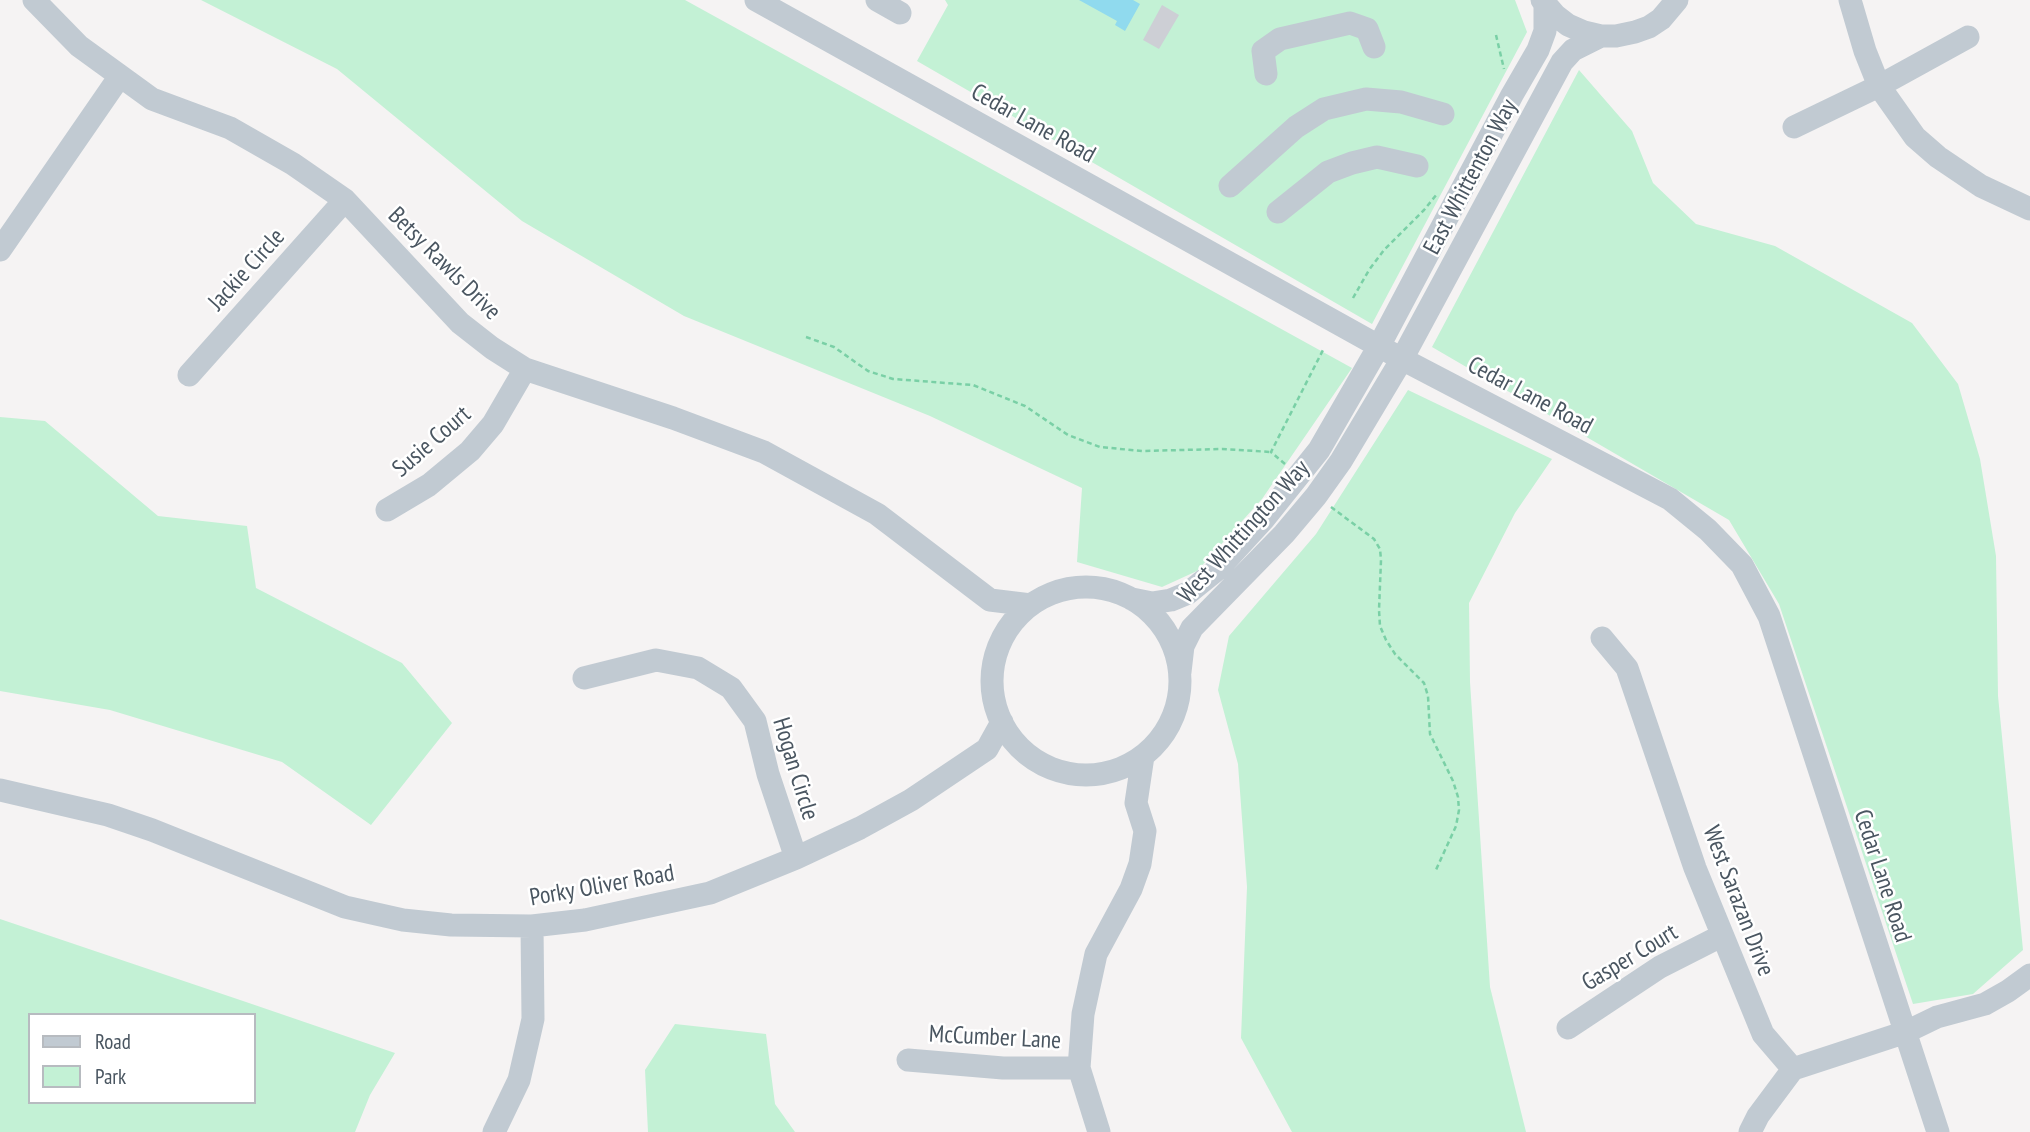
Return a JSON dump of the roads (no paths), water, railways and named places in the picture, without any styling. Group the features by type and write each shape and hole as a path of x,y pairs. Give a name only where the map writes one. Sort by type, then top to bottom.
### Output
{"street":[{"name":"Betsy Rawls Drive","path":"34,0 79,46 152,99 230,128 292,164 345,200 460,323 525,369 673,418 764,452 877,514 990,600 1031,606"},
{"name":"Cedar Lane Road","path":"755,0 1402,359 1670,499 1708,530 1742,565 1769,616 1938,1132"},
{"path":"877,0 900,13"},
{"path":"1544,3 1555,16 1568,25 1601,36 1616,36 1648,27 1661,19 1677,0"},
{"path":"1850,0 1879,86 1915,137 1938,157 1981,186 2030,209"},
{"name":"East Whittenton Way","path":"1379,346 1538,50 1545,31 1544,3"},
{"path":"1266,74 1263,51 1280,39 1350,23 1367,29 1374,47"},
{"name":"East Whittenton Way","path":"1402,359 1562,62 1573,50 1601,36"},
{"path":"1794,127 1879,86 1968,37"},
{"path":"0,250 120,76"},
{"path":"1230,186 1296,127 1324,109 1366,99 1401,102 1443,114"},
{"path":"1278,212 1328,172 1352,163 1377,157 1417,166"},
{"name":"Jackie Circle","path":"189,375 345,200"},
{"name":"West Whittington Way","path":"1132,599 1152,603 1171,600 1188,593 1219,568 1263,520 1319,450 1379,346"},
{"name":"West Whittington Way","path":"1180,673 1183,646 1192,628 1316,496 1341,461 1402,359"},
{"name":"Susie Court","path":"387,510 429,485 470,451 494,424 525,369"},
{"path":"1082,587 1108,590 1132,599 1154,616 1174,647 1180,673 1180,689 1170,723 1155,745 1143,756 1120,769 1089,775 1061,772 1046,766 1024,751 1012,738 996,707 994,667 1004,636 1031,606 1047,596 1082,587"},
{"path":"990,600 1004,636"},
{"name":"West Sarazan Drive","path":"1602,638 1627,668 1695,868 1763,1034 1793,1069"},
{"name":"Hogan Circle","path":"584,678 656,660 698,667 731,688 755,721 768,774 796,858"},
{"name":"Porky Oliver Road","path":"0,790 108,815 345,907 403,920 451,925 532,926 585,919 710,893 796,858 911,800 987,749 1002,722"},
{"path":"987,749 1024,751"},
{"path":"1099,1132 1079,1068 1083,1014 1096,954 1131,889 1140,864 1145,831 1136,803 1143,756"},
{"path":"1106,773 1136,803"},
{"path":"494,1132 519,1080 533,1019 532,926"},
{"name":"Gasper Court","path":"1568,1028 1660,967 1721,936"},
{"path":"1750,1132 1758,1116 1793,1069 1906,1032 1937,1017 1985,1004 2030,975"},
{"name":"McCumber Lane","path":"908,1060 1003,1068 1079,1068"}],"water":[{"path":"1079,0 1133,0 1140,4 1125,31 1115,25 1117,21"}]}
